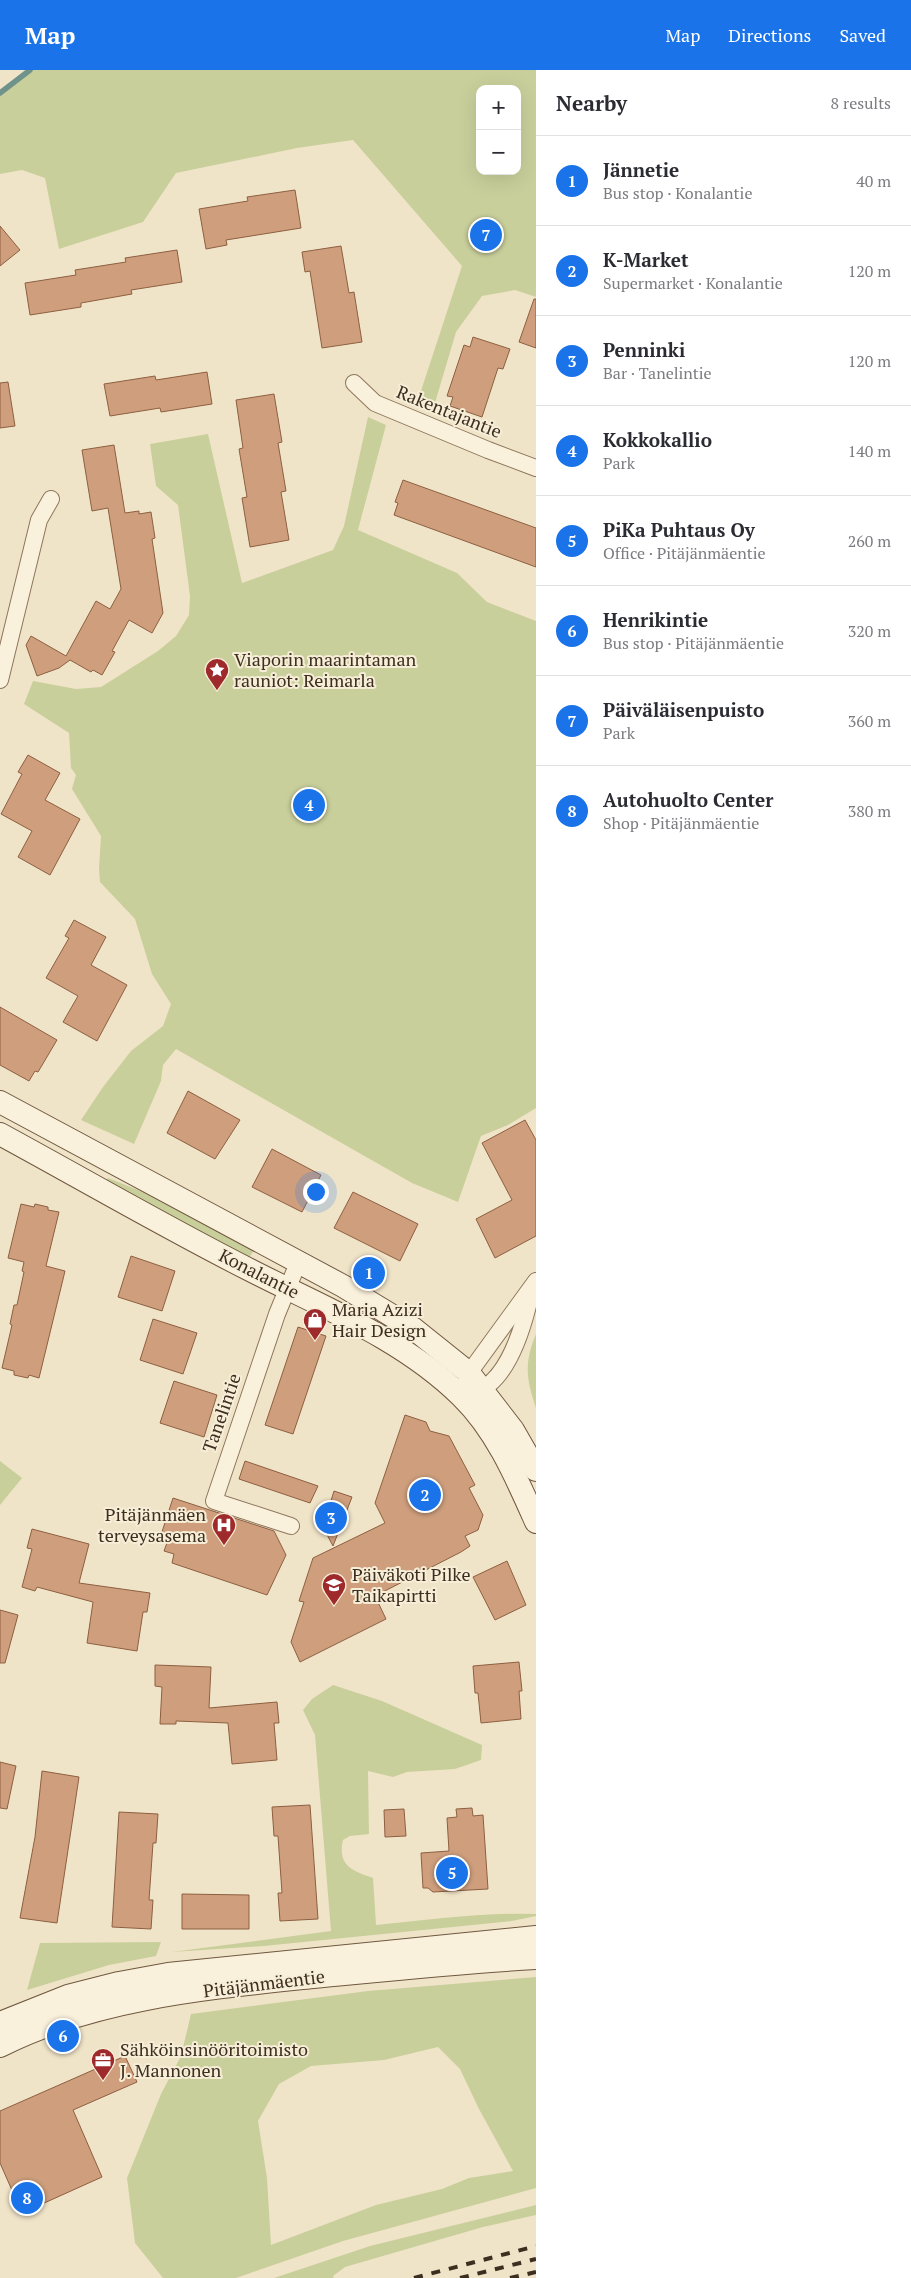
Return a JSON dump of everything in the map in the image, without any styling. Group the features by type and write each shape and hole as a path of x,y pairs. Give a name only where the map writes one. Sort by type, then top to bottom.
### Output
{"main road":[{"name":"Konalantie","path":"0,1102 390,1313 437,1346 469,1373 513,1430 536,1470"},
{"name":"Konalantie","path":"0,1134 391,1343 424,1365 461,1396 502,1450 536,1522"},
{"name":"Pitäjänmäentie","path":"0,2023 68,1996 119,1983 168,1974 536,1937"},
{"name":"Pitäjänmäentie","path":"0,2046 26,2033 117,2006 179,1994 262,1982 487,1960 536,1958"}],"street":[{"name":"Rakentajantie","path":"354,383 375,403 536,468"},
{"path":"0,680 39,520 51,499"},
{"name":"Tanelintie","path":"291,1526 214,1501 286,1288 298,1263"},
{"path":"461,1396 469,1373 534,1285"},
{"path":"461,1396 484,1390 506,1363 517,1342 534,1285"}],"green space":[{"path":"33,70 536,70 536,297 515,290 482,296 456,332 432,413 416,406 462,266 353,140 297,148 176,173 143,222 59,249 45,178 22,170 0,174 0,95"},
{"path":"368,417 386,425 358,530 457,573 487,602 536,621 536,1108 508,1125 481,1136 458,1202 412,1183 176,1049 163,1065 161,1081 134,1144 81,1120 103,1087 131,1051 163,1026 171,1004 152,974 135,919 100,882 101,836 72,789 76,775 71,768 69,733 24,704 33,681 76,689 101,687 158,651 176,636 189,615 190,596 178,505 156,486 150,444 208,434 242,583 333,550 344,526"},
{"path":"108,1178 166,1201 254,1250 248,1260 105,1182"},
{"path":"536,1334 536,1408 528,1379 528,1362"},
{"path":"0,1461 22,1478 0,1505"},
{"path":"333,1685 382,1701 482,1745 481,1760 455,1769 407,1772 393,1777 368,1771 369,1834 350,1836 343,1840 342,1856 353,1870 373,1878 376,1925 476,1915 536,1914 536,1916 512,1921 264,1946 172,1952 331,1931 315,1735 303,1710 312,1699"},
{"path":"161,1942 156,1956 109,1965 27,1990 40,1943"},
{"path":"536,1977 536,2188 343,2241 236,2278 163,2278 135,2243 127,2178 161,2094 181,2056 191,2014 368,1991","holes":["438,2047 460,2069 479,2109 513,2171 469,2178 442,2189 376,2205 271,2245 267,2178 258,2121 279,2084 311,2066 384,2060"]},
{"path":"536,2205 536,2215 483,2227 345,2267 333,2276 334,2278 274,2278 370,2246"}],"building":[{"path":"295,190 301,228 226,240 227,245 206,249 199,209 248,201 247,197"},
{"path":"0,226 20,250 0,266"},
{"path":"341,246 349,293 354,292 362,342 322,348 310,271 305,272 302,252"},
{"path":"177,250 182,282 131,290 132,294 81,303 81,307 30,315 25,283 76,275 75,270 126,262 125,258"},
{"path":"534,299 536,299 536,348 519,342"},
{"path":"473,337 510,349 503,369 498,368 482,417 450,406 453,397 447,396 464,345 470,347"},
{"path":"207,372 212,404 161,412 160,408 110,416 104,384 155,376 156,380"},
{"path":"8,382 15,426 0,428 0,383"},
{"path":"274,394 282,442 278,443 286,491 281,492 289,540 250,547 242,498 247,497 239,449 243,448 236,400"},
{"path":"114,445 125,513 139,511 139,514 151,512 155,538 152,539 163,613 152,633 129,620 112,651 115,652 102,675 93,670 91,672 70,660 59,668 37,676 26,645 31,636 66,656 96,601 110,609 121,589 108,508 92,511 82,450"},
{"path":"403,480 536,528 536,567 394,515 398,503 395,502"},
{"path":"28,755 60,773 45,800 80,819 50,875 18,857 32,831 1,814 22,774 18,772"},
{"path":"74,920 106,937 91,965 127,985 97,1041 63,1022 78,996 46,978 69,938 65,936"},
{"path":"0,1007 57,1040 38,1072 35,1071 29,1081 0,1065"},
{"path":"188,1091 240,1120 215,1159 167,1133"},
{"path":"525,1120 536,1140 536,1236 495,1258 476,1219 512,1200 482,1143"},
{"path":"272,1149 321,1175 302,1212 252,1187"},
{"path":"353,1192 418,1224 400,1261 334,1228"},
{"path":"21,1204 34,1207 35,1204 48,1207 48,1210 59,1212 46,1266 65,1271 39,1378 29,1375 28,1378 14,1375 14,1371 2,1368 12,1325 10,1324 14,1305 17,1305 24,1272 22,1271 24,1262 8,1258"},
{"path":"131,1256 175,1271 162,1311 118,1297"},
{"path":"153,1319 197,1333 183,1374 140,1360"},
{"path":"298,1327 326,1336 293,1434 265,1425"},
{"path":"174,1381 217,1395 204,1437 160,1423"},
{"path":"405,1415 426,1422 430,1431 449,1436 475,1485 469,1488 483,1515 478,1530 465,1536 470,1546 461,1552 375,1596 386,1619 300,1662 291,1642 304,1602 299,1601 313,1558 385,1523 375,1503"},
{"path":"245,1461 318,1486 310,1503 239,1479"},
{"path":"334,1491 352,1497 333,1546 323,1527"},
{"name":"Pitäjänmäen terveysasema","path":"173,1498 274,1531 286,1555 267,1595 172,1563 174,1554 164,1551 168,1540 160,1538"},
{"path":"32,1529 89,1544 79,1583 150,1593 147,1612 143,1612 137,1651 87,1643 93,1602 37,1587 35,1591 22,1587 32,1549 27,1548"},
{"path":"507,1561 526,1605 495,1620 473,1577"},
{"path":"0,1610 18,1615 5,1663 0,1663"},
{"path":"519,1662 522,1691 519,1691 521,1719 481,1723 478,1693 475,1693 473,1666"},
{"path":"155,1665 211,1667 209,1708 277,1702 279,1723 274,1723 277,1760 232,1764 228,1723 176,1721 176,1724 160,1724 162,1687 155,1686"},
{"path":"0,1762 16,1766 7,1809 0,1808"},
{"path":"42,1771 79,1777 57,1923 20,1918 35,1837"},
{"path":"310,1805 318,1919 280,1921 278,1893 282,1893 278,1836 274,1836 272,1807"},
{"path":"472,1808 473,1816 483,1815 488,1889 433,1892 428,1888 423,1888 421,1853 449,1851 447,1818 457,1817 456,1809"},
{"path":"404,1809 406,1836 385,1837 384,1810"},
{"path":"119,1812 158,1814 156,1843 153,1843 149,1900 153,1900 151,1929 112,1927"},
{"path":"182,1894 249,1895 249,1929 182,1929"},
{"path":"125,2056 137,2082 73,2110 102,2177 22,2213 0,2163 0,2111"}],"waterway":[{"path":"0,93 30,70"}],"railway":[{"path":"414,2278 536,2246"},
{"path":"460,2278 536,2259"},
{"path":"510,2278 536,2272"}],"place":[{"name":"Päiväläisenpuisto","path":"486,235"},
{"name":"Viaporin maarintaman rauniot: Reimarla","path":"217,691"},
{"name":"Kokkokallio","path":"309,805"},
{"name":"Jännetie","path":"369,1273"},
{"name":"Maria Azizi Hair Design","path":"315,1341"},
{"name":"K-Market","path":"425,1495"},
{"name":"Penninki","path":"331,1518"},
{"name":"Pitäjänmäen terveysasema","path":"224,1546"},
{"name":"Päiväkoti Pilke Taikapirtti","path":"334,1606"},
{"name":"PiKa Puhtaus Oy","path":"452,1873"},
{"name":"Henrikintie","path":"63,2036"},
{"name":"Sähköinsinööritoimisto J. Mannonen","path":"103,2081"},
{"name":"Autohuolto Center","path":"27,2198"}]}
